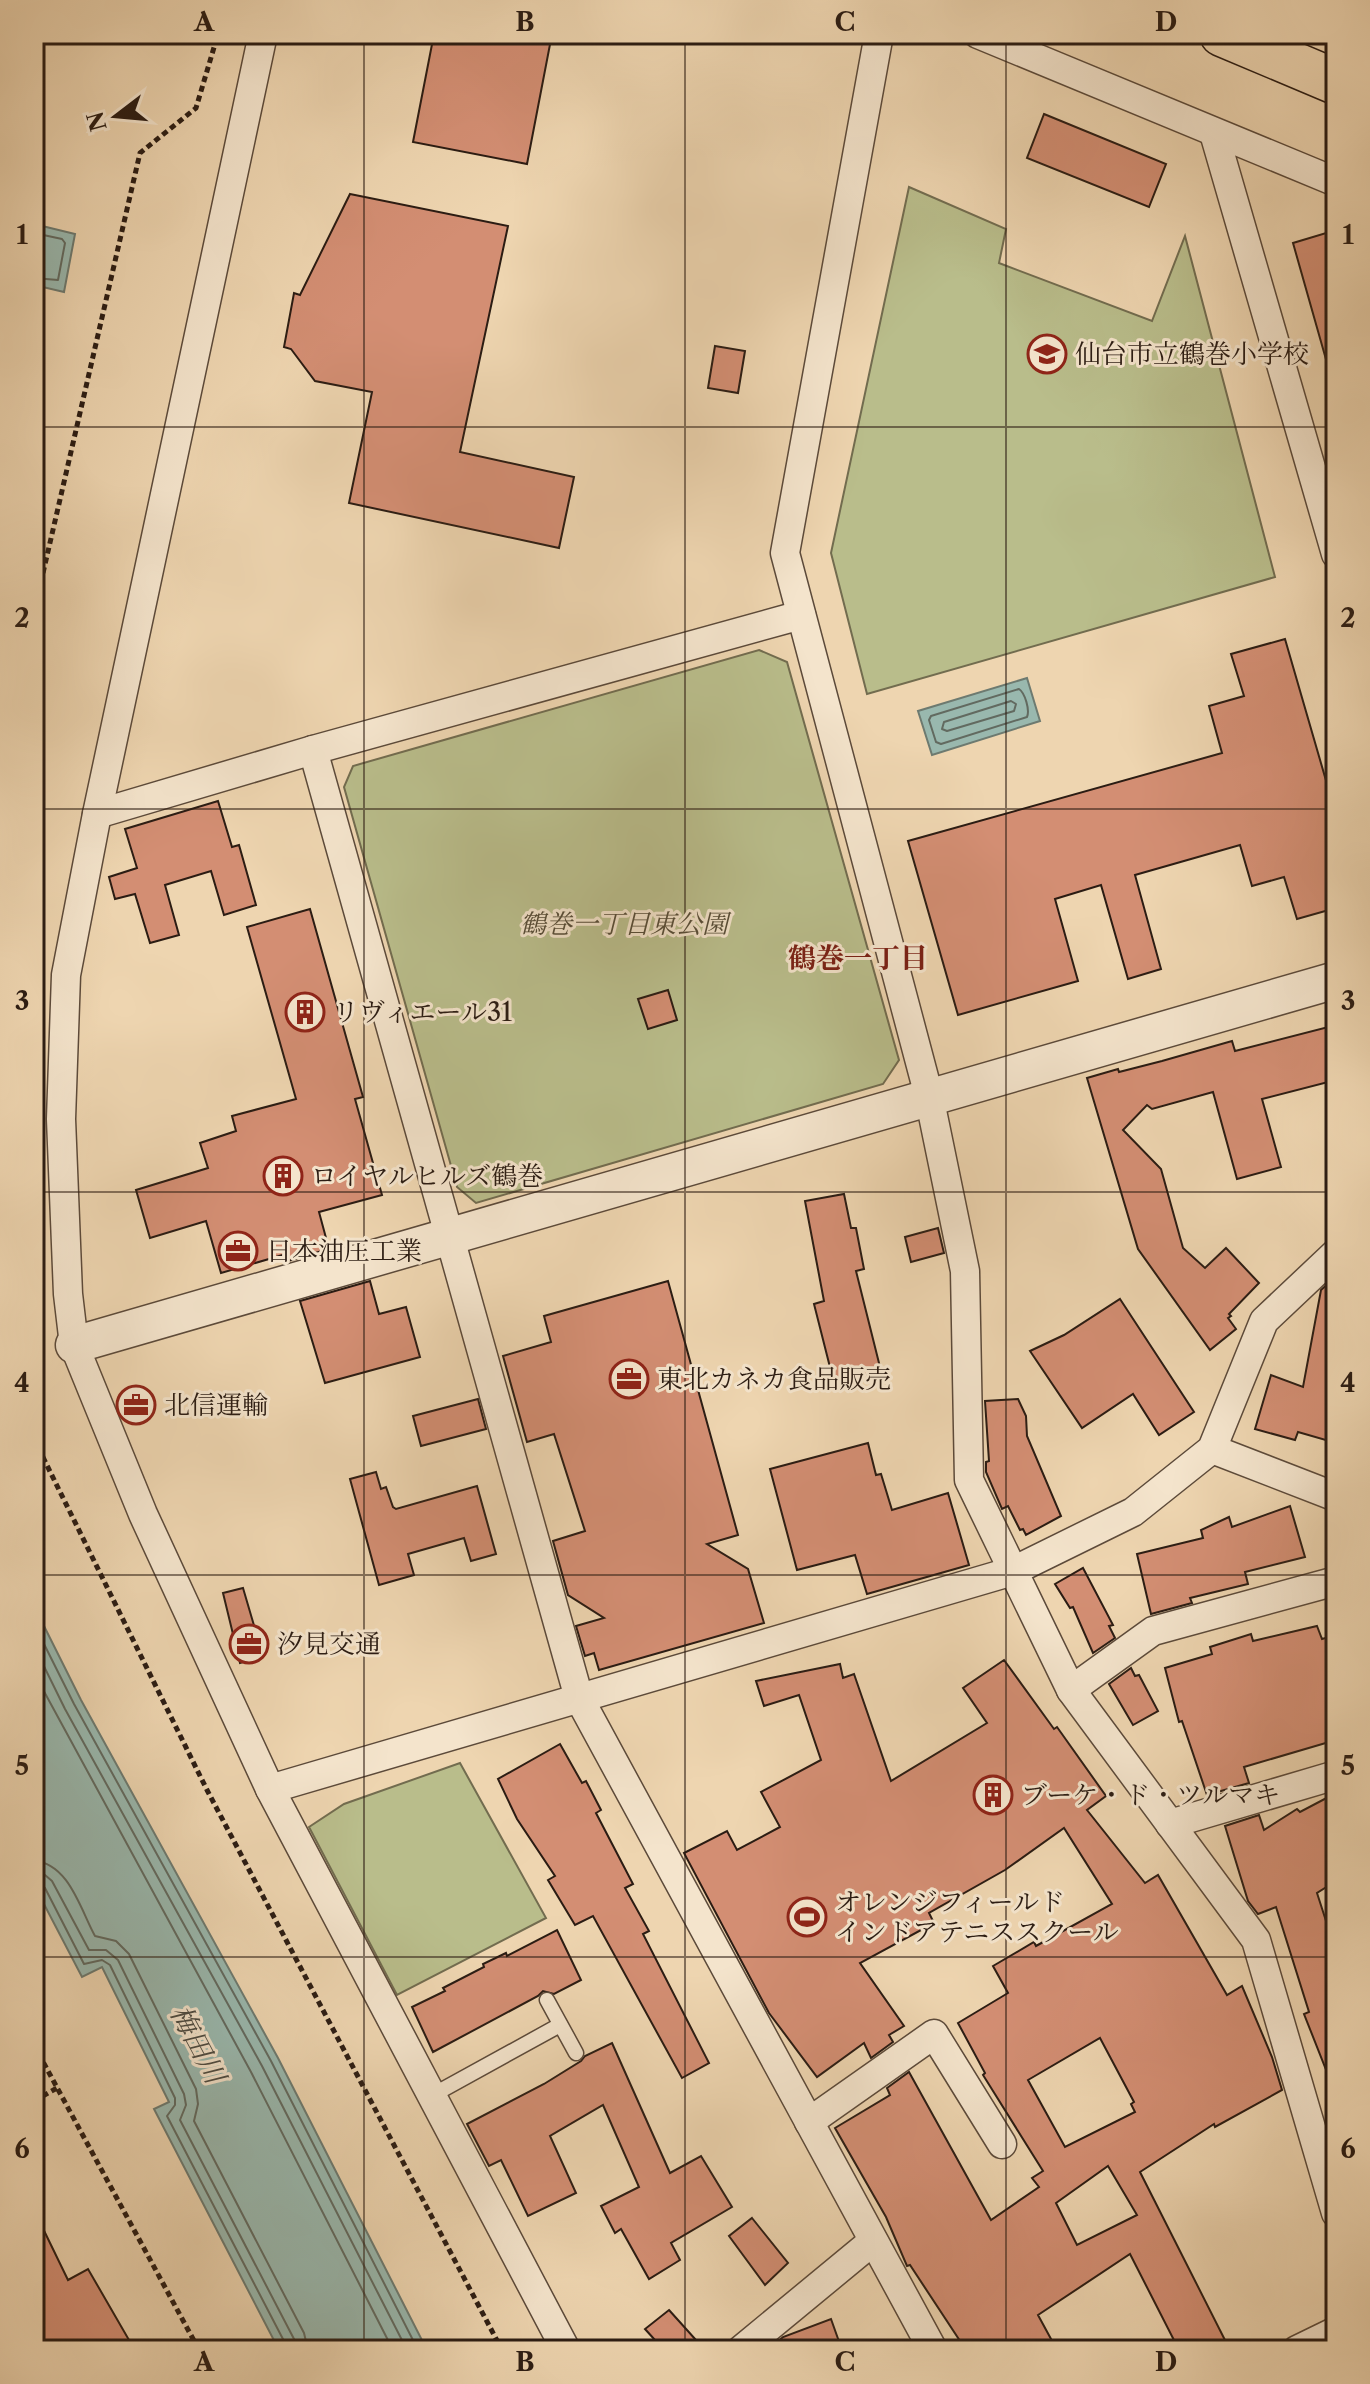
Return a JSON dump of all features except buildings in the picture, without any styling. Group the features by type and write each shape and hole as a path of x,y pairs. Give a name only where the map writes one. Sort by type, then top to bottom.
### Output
{"main road":[{"path":"1222,34 1336,82"}],"street":[{"path":"263,34 97,814 66,975 61,1131 68,1294 74,1345 143,1514 270,1789 566,2350"},
{"path":"879,34 785,553 929,1096 965,1271 969,1480 1071,1690 1256,1940 1336,2213"},
{"path":"978,34 1336,182"},
{"path":"1214,133 1336,554"},
{"path":"97,814 313,750 801,615"},
{"path":"313,750 579,1698 933,2350"},
{"path":"74,1345 1336,980"},
{"path":"270,1789 1013,1571 1133,1512 1212,1449 1264,1321 1336,1253"},
{"path":"1212,1449 1336,1497"},
{"path":"1071,1690 1153,1631 1336,1581"},
{"path":"1170,1824 1336,1775"},
{"path":"809,2122 934,2034 1002,2144"},
{"path":"741,2350 873,2241"},
{"path":"1297,2350 1336,2331"}],"lane":[{"path":"547,2000 576,2053"},
{"path":"431,2096 560,2025"}],"path":[{"path":"34,612 140,153 196,108 218,34"},
{"path":"34,1439 207,1790 502,2350"},
{"path":"34,2045 199,2350"},
{"path":"34,2101 57,2088"}],"green space":[{"path":"909,187 1006,229 999,263 1152,321 1185,236 1275,577 867,694 831,553"},
{"name":"鶴巻一丁目東公園","path":"759,650 787,662 899,1060 883,1084 476,1203 457,1187 344,787 353,766"},
{"path":"460,1763 546,1918 397,1995 309,1827 344,1804"}],"water":[{"path":"34,224 75,234 64,292 34,285"},
{"path":"1027,678 1040,721 932,755 918,711"},
{"name":"梅田川","path":"34,1606 81,1700 278,2058 427,2350 279,2350 154,2109 169,2102 102,1967 82,1977 34,1885"}],"place":[{"name":"仙台市立鶴巻小学校","path":"1047,354"},
{"name":"リヴィエール31","path":"305,1012"},
{"name":"ロイヤルヒルズ鶴巻","path":"283,1176"},
{"name":"日本油圧工業","path":"238,1251"},
{"name":"東北カネカ食品販売","path":"629,1379"},
{"name":"北信運輸","path":"136,1405"},
{"name":"汐見交通","path":"249,1644"},
{"name":"ブーケ・ド・ツルマキ","path":"993,1795"},
{"name":"オレンジフィールド インドアテニススクール","path":"807,1917"}],"district":[{"name":"鶴巻一丁目","path":"858,958"}]}
